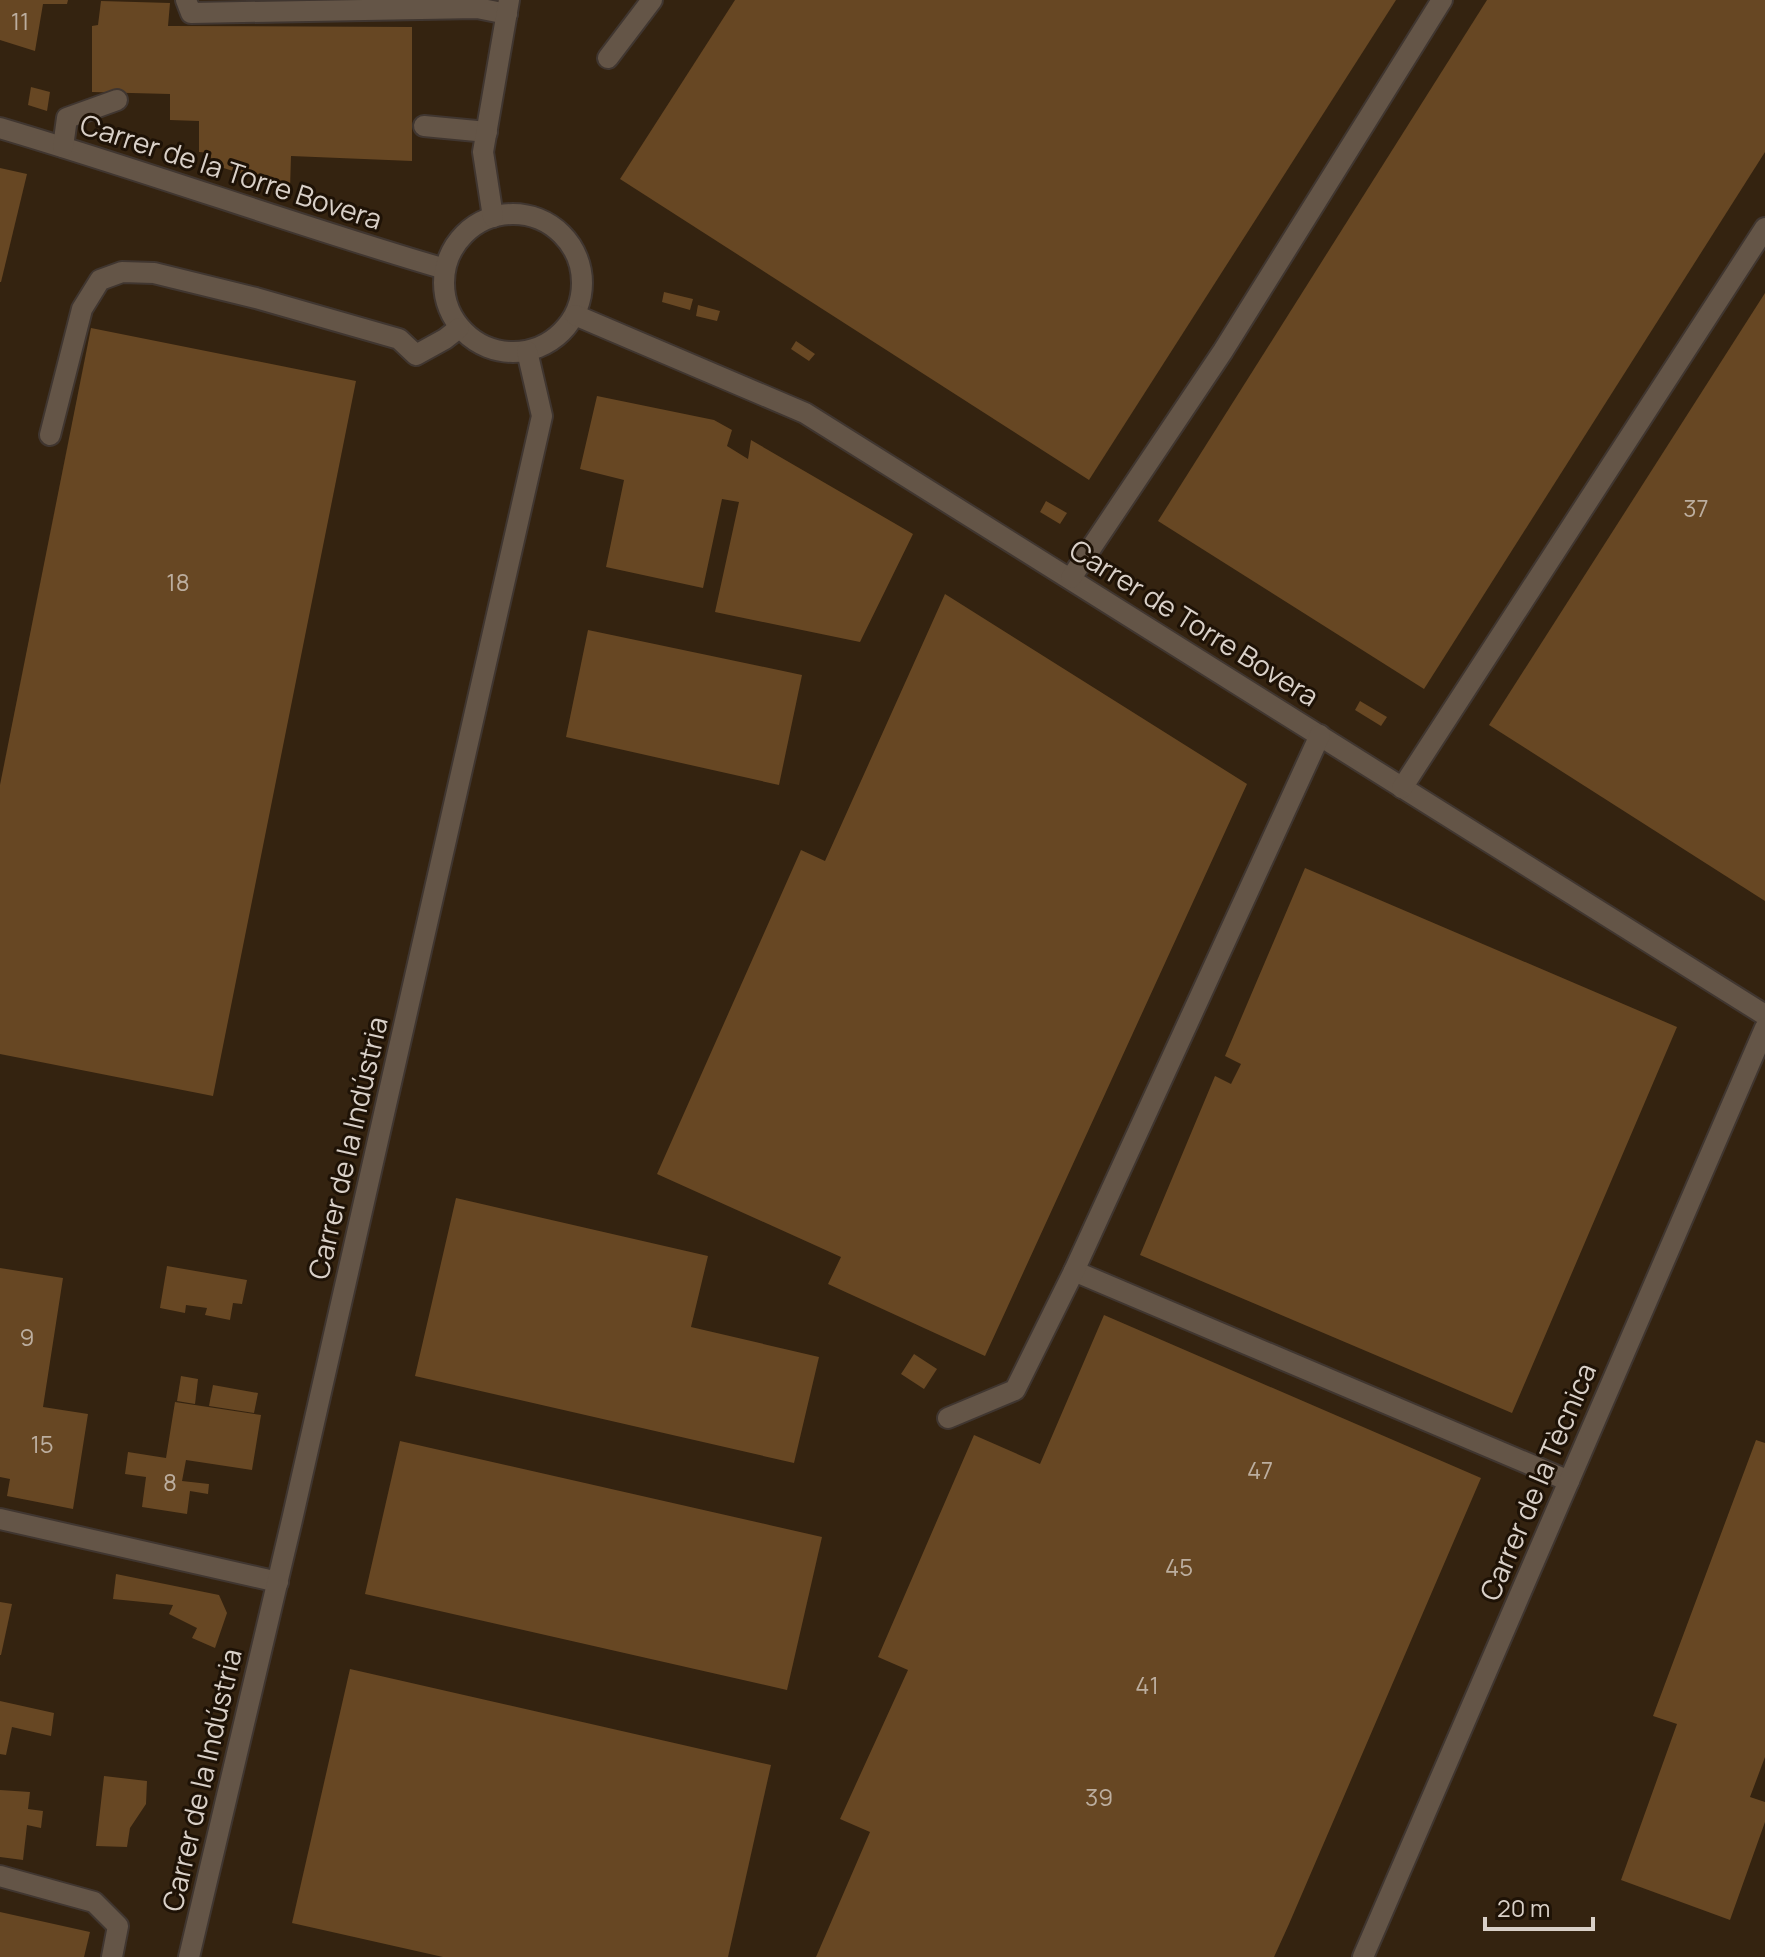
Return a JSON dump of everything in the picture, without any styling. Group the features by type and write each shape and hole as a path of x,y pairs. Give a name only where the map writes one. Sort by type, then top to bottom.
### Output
{"street":[{"path":"186,0 191,13 508,7 483,152 493,217"},
{"path":"608,58 652,0"},
{"path":"1071,578 1223,351 1442,0"},
{"path":"63,147 67,118 117,100"},
{"path":"424,126 487,132"},
{"name":"Carrer de la Torre Bovera","path":"0,128 445,269"},
{"path":"505,214 529,216 552,226 570,244 580,266 582,291 575,315 550,342 527,351 490,349 468,337 459,328 447,306 443,282 454,246 470,228 493,217 505,214"},
{"path":"1402,788 1765,228"},
{"path":"50,435 82,309 100,280 122,272 154,273 371,330 399,339 416,355 459,328"},
{"name":"Carrer de Torre Bovera","path":"575,315 805,413 1765,1015"},
{"name":"Carrer de la Indústria","path":"189,1957 278,1582 542,416 527,351"},
{"path":"948,1418 1015,1390 1074,1271 1320,735"},
{"name":"Carrer de la Tècnica","path":"1363,1957 1765,1028"},
{"path":"1074,1271 1569,1481"},
{"path":"0,1519 278,1582"},
{"path":"0,1876 94,1902 118,1926 112,1957"}],"shaded area":[{"path":"0,0 1765,0 1765,1957 0,1957"}],"building":[{"path":"0,0 68,0 67,4 43,4 35,51 0,40"},
{"path":"735,0 1396,0 1089,480 620,179"},
{"path":"1487,0 1765,0 1765,152 1424,689 1158,521"},
{"path":"101,1 170,3 168,26 412,27 412,161 291,156 290,189 211,164 211,153 199,152 199,121 170,120 170,94 92,92 92,26 98,25"},
{"path":"31,87 50,92 47,111 28,105"},
{"path":"0,168 27,174 1,282 0,282"},
{"path":"664,292 693,299 690,310 662,302"},
{"path":"1765,293 1765,901 1489,725"},
{"path":"698,305 720,311 717,321 696,316"},
{"path":"91,328 356,381 213,1096 0,1054 0,785"},
{"path":"796,341 815,354 809,361 791,349"},
{"path":"597,396 714,420 732,430 727,446 748,459 751,440 913,534 860,642 715,612 739,502 722,499 703,588 606,567 624,480 580,469"},
{"path":"1046,501 1067,513 1060,524 1040,512"},
{"path":"945,594 1247,784 985,1356 828,1284 841,1257 657,1174 801,850 825,861"},
{"path":"588,630 802,675 779,785 566,737"},
{"path":"1360,701 1387,717 1381,726 1355,710"},
{"path":"1305,868 1677,1027 1512,1413 1140,1255 1215,1076 1231,1084 1241,1064 1225,1056"},
{"path":"456,1198 708,1256 691,1327 819,1357 794,1463 415,1376"},
{"path":"167,1266 247,1280 242,1304 233,1303 230,1320 205,1315 207,1308 186,1305 185,1313 160,1308"},
{"path":"0,1268 63,1278 43,1407 88,1414 73,1509 7,1496 10,1479 0,1477"},
{"path":"1104,1315 1481,1478 1289,1924 1274,1957 816,1957 870,1832 840,1819 908,1670 878,1657 974,1435 1040,1464"},
{"path":"914,1354 937,1369 924,1389 901,1374"},
{"path":"181,1376 198,1379 195,1404 177,1401"},
{"path":"213,1385 258,1393 254,1413 209,1406"},
{"path":"175,1402 261,1415 252,1470 186,1460 182,1481 209,1484 208,1494 190,1491 187,1514 142,1507 146,1477 125,1474 128,1452 166,1458"},
{"path":"1756,1440 1765,1443 1765,1757 1750,1797 1765,1802 1765,1822 1730,1920 1621,1880 1677,1724 1653,1716"},
{"path":"400,1441 822,1537 787,1690 365,1594"},
{"path":"116,1574 219,1595 227,1613 215,1648 192,1638 197,1628 169,1614 173,1605 113,1599"},
{"path":"0,1602 12,1604 1,1655 0,1655"},
{"path":"350,1669 771,1765 728,1957 443,1957 292,1923"},
{"path":"0,1701 54,1713 51,1736 12,1727 6,1755 0,1754"},
{"path":"104,1776 147,1781 146,1804 130,1828 127,1847 96,1846"},
{"path":"0,1790 30,1792 28,1809 43,1811 41,1828 27,1825 23,1860 0,1857"},
{"path":"0,1912 90,1932 84,1957 0,1957"}]}
